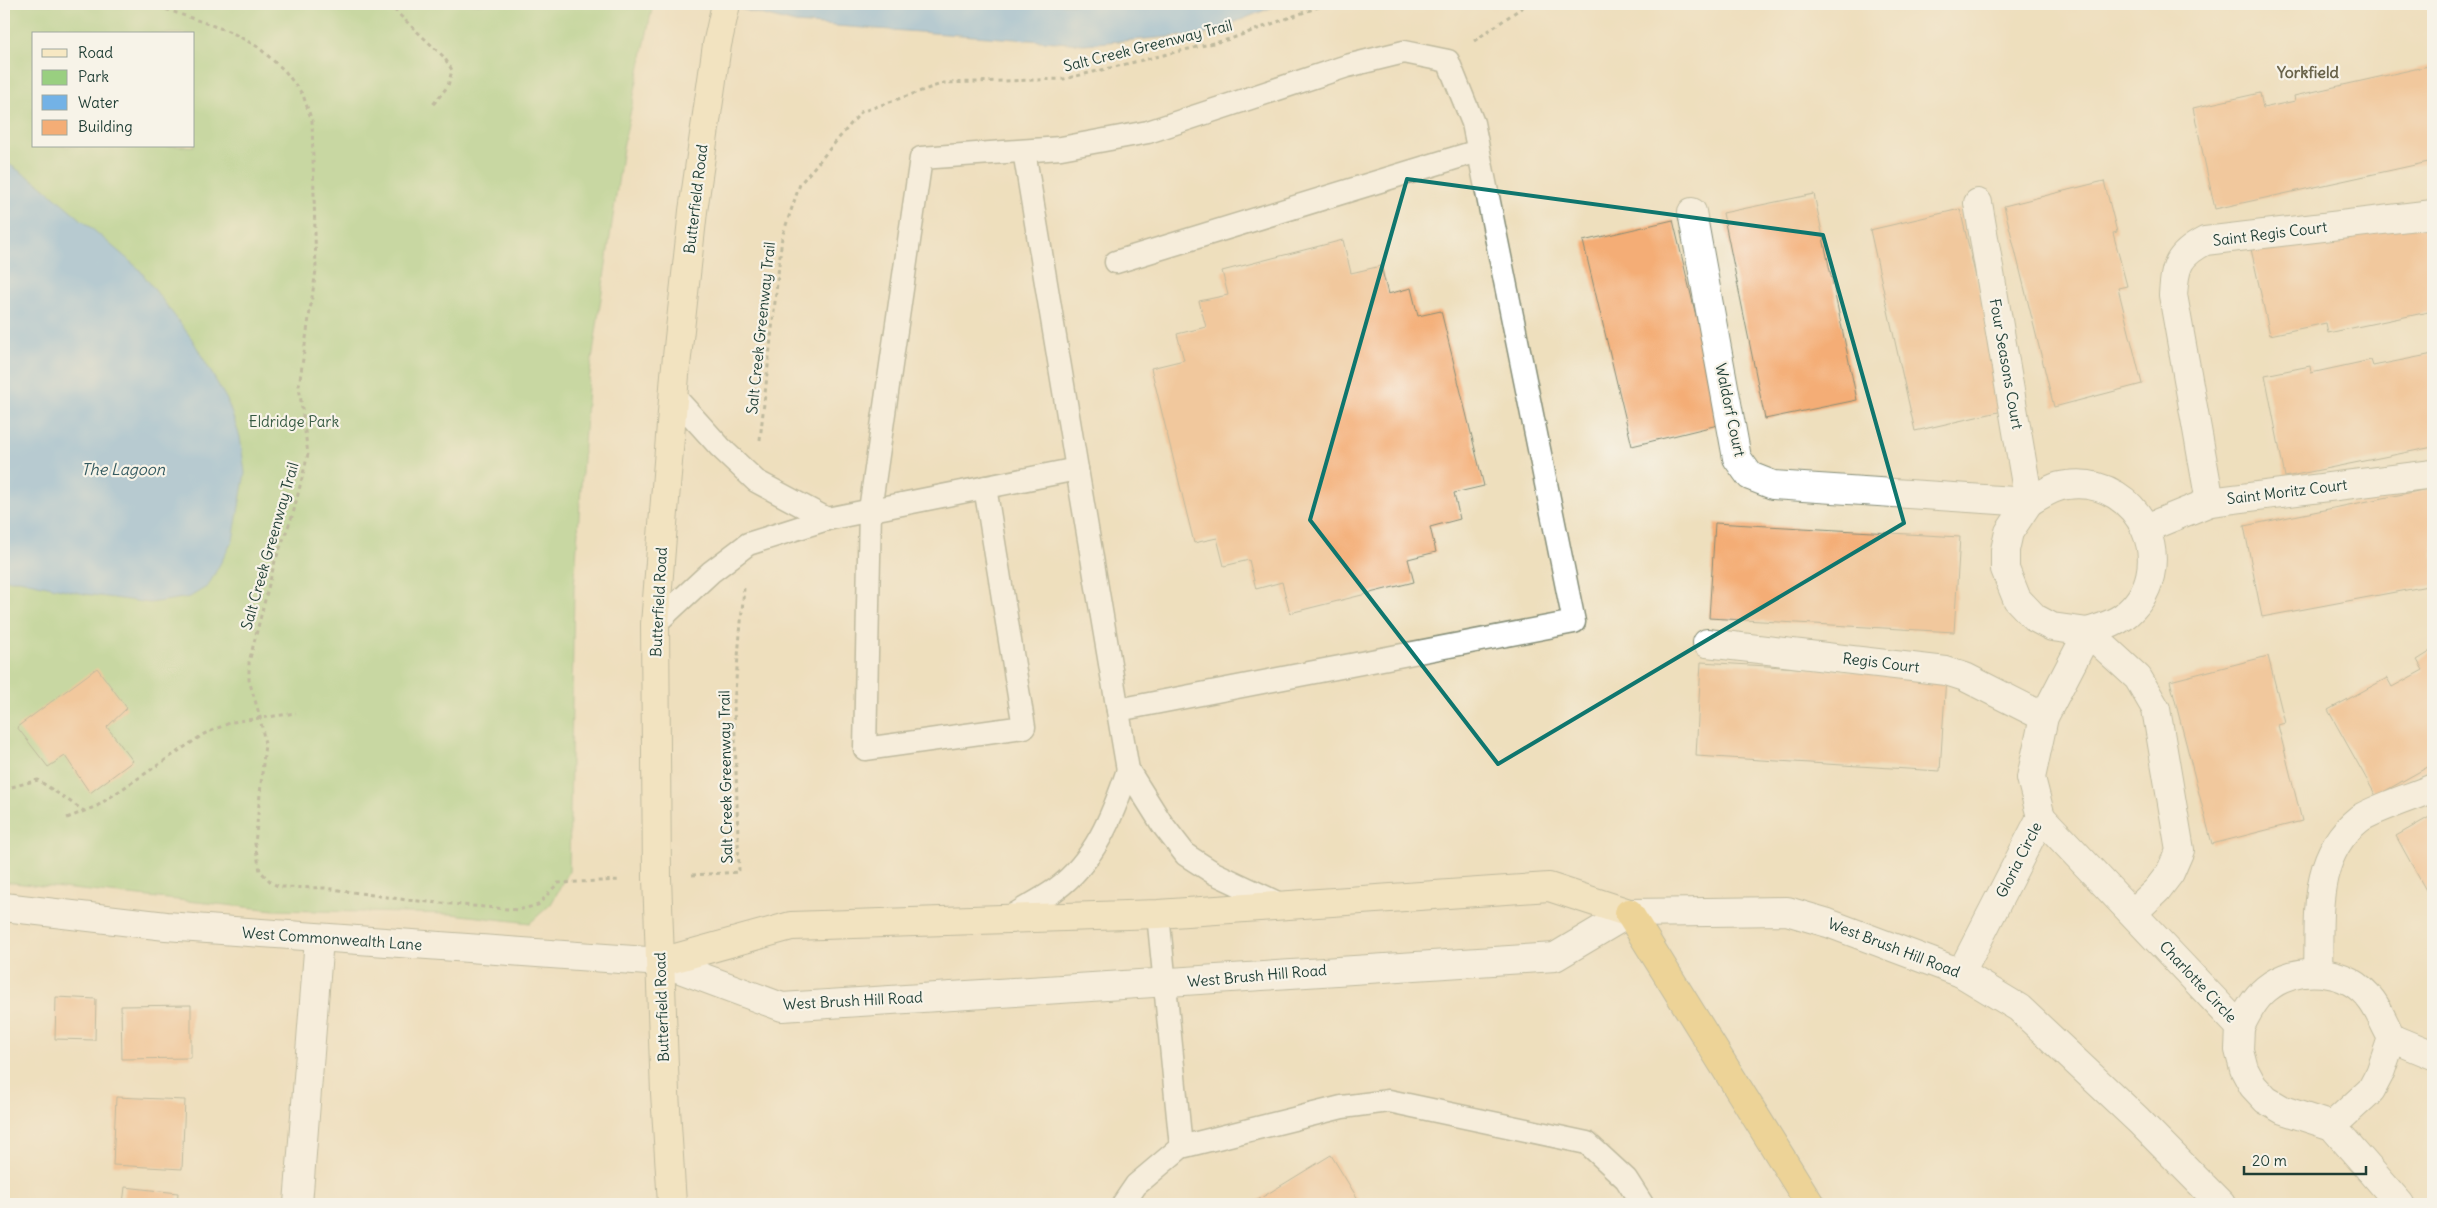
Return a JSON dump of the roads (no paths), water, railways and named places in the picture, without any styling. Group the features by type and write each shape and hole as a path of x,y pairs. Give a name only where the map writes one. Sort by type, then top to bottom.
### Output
{"highway":[{"path":"1629,913 1810,1204"}],"main road":[{"name":"Butterfield Road","path":"672,1204 665,1093 657,878 655,624 673,395 693,211 717,45 726,4"},
{"name":"West Brush Hill Road","path":"661,962 792,926 1158,914 1549,887 1629,913"}],"street":[{"name":"Four Seasons Court","path":"1978,203 2023,512"},
{"name":"Waldorf Court","path":"1692,212 1737,458 1750,476 1773,485 2023,512"},
{"name":"Saint Regis Court","path":"2210,502 2173,295 2175,268 2188,250 2206,241 2433,214"},
{"name":"Saint Moritz Court","path":"2146,528 2210,502 2433,474"},
{"path":"2086,484 2122,497 2136,511 2146,528 2152,548 2151,568 2147,586 2137,603 2123,617 2106,626 2088,632 2052,627 2035,618 2020,605 2011,588 2005,569 2009,532 2023,512 2057,488 2066,485 2086,484"},
{"path":"2088,632 2138,678 2156,709 2180,850 2170,872 2157,890 2133,913"},
{"name":"Gloria Circle","path":"1961,972 2041,817 2031,778 2044,717 2088,632"},
{"name":"Regis Court","path":"1707,643 1946,671 1964,677 2044,717"},
{"path":"2318,972 2322,881 2327,861 2336,842 2360,818 2433,788"},
{"name":"Charlotte Circle","path":"2041,817 2240,1027 2239,1050 2244,1069 2253,1086 2266,1100 2283,1110 2332,1126"},
{"name":"West Commonwealth Lane","path":"4,907 166,926 319,939 661,962"},
{"name":"West Brush Hill Road","path":"661,962 782,1007 1164,984 1320,971 1555,956 1629,913 1787,912 1828,923 1961,972 2018,1008 2138,1120 2221,1204"},
{"path":"298,1204 319,939"},
{"path":"2240,1027 2252,1004 2265,990 2281,979 2299,973 2318,972 2342,978 2358,987 2371,1000 2392,1038 2433,1055"},
{"path":"2392,1038 2380,1073 2371,1090 2332,1126 2400,1204"}],"lane":[{"path":"985,488 1024,727 865,749 870,510 920,158 1061,148 1148,132 1347,66 1404,52 1448,61 1473,123 1574,622 1118,710"},
{"path":"1024,151 1128,770 1162,824 1186,855 1214,873 1285,906"},
{"path":"1116,262 1478,151"},
{"path":"673,395 720,447 756,481 827,519"},
{"path":"655,624 711,572 748,544 827,519 1077,469"},
{"path":"1009,918 1056,889 1089,856 1114,812 1128,770"},
{"path":"1158,914 1181,1148"},
{"path":"1123,1204 1136,1185 1181,1148 1342,1107 1389,1101 1587,1143 1626,1179 1642,1204"}],"water":[{"path":"721,4 1280,4 1206,34 1084,44 795,23"},
{"name":"The Lagoon","path":"4,161 41,185 139,269 192,339 227,400 240,437 245,473 233,540 208,586 190,597 150,603 85,594 19,580 4,580"}],"district":[{"name":"Yorkfield","path":"2308,72"}],"park label":[{"name":"Eldridge Park","path":"294,422"}]}
